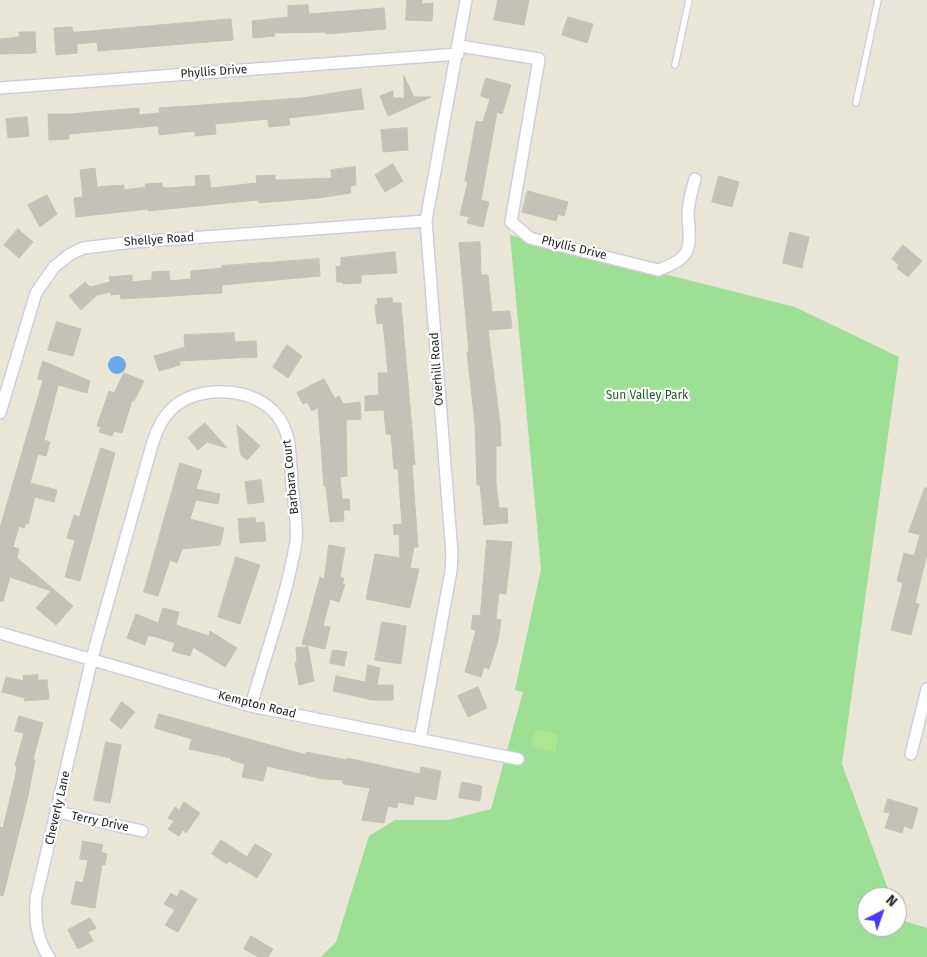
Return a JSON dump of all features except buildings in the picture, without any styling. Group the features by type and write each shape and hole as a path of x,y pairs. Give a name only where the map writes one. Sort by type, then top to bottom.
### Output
{"street":[{"name":"Overhill Road","path":"420,739 452,554 426,221 459,50 466,0"},
{"name":"Phyllis Drive","path":"0,88 459,50 539,59 511,222 530,238 658,270 676,264 687,252 691,229 688,212 695,179"},
{"name":"Shellye Road","path":"0,413 36,293 54,267 69,255 83,248 134,242 426,221"},
{"name":"Barbara Court","path":"92,658 160,424 174,405 190,397 226,392 243,394 256,398 268,406 278,415 284,426 288,440 296,539 251,706"},
{"name":"Kempton Road","path":"0,634 92,658 251,706 518,759"},
{"name":"Cheverly Lane","path":"49,957 38,936 36,898 58,812 92,658"},
{"path":"911,754 927,689"},
{"name":"Terry Drive","path":"58,812 142,831"}],"lane":[{"path":"675,65 688,0"},
{"path":"856,102 878,0"}],"green space":[{"name":"Sun Valley Park","path":"510,235 795,307 899,357 842,764 887,887 857,887 857,937 907,937 907,922 927,928 927,957 321,957 336,942 369,836 395,820 448,820 491,809 523,692 515,690 541,569"},
{"path":"535,729 558,734 555,752 531,746"}],"water":[{"path":"113,356 121,356 126,361 124,372 113,374 108,369 108,361"}]}
